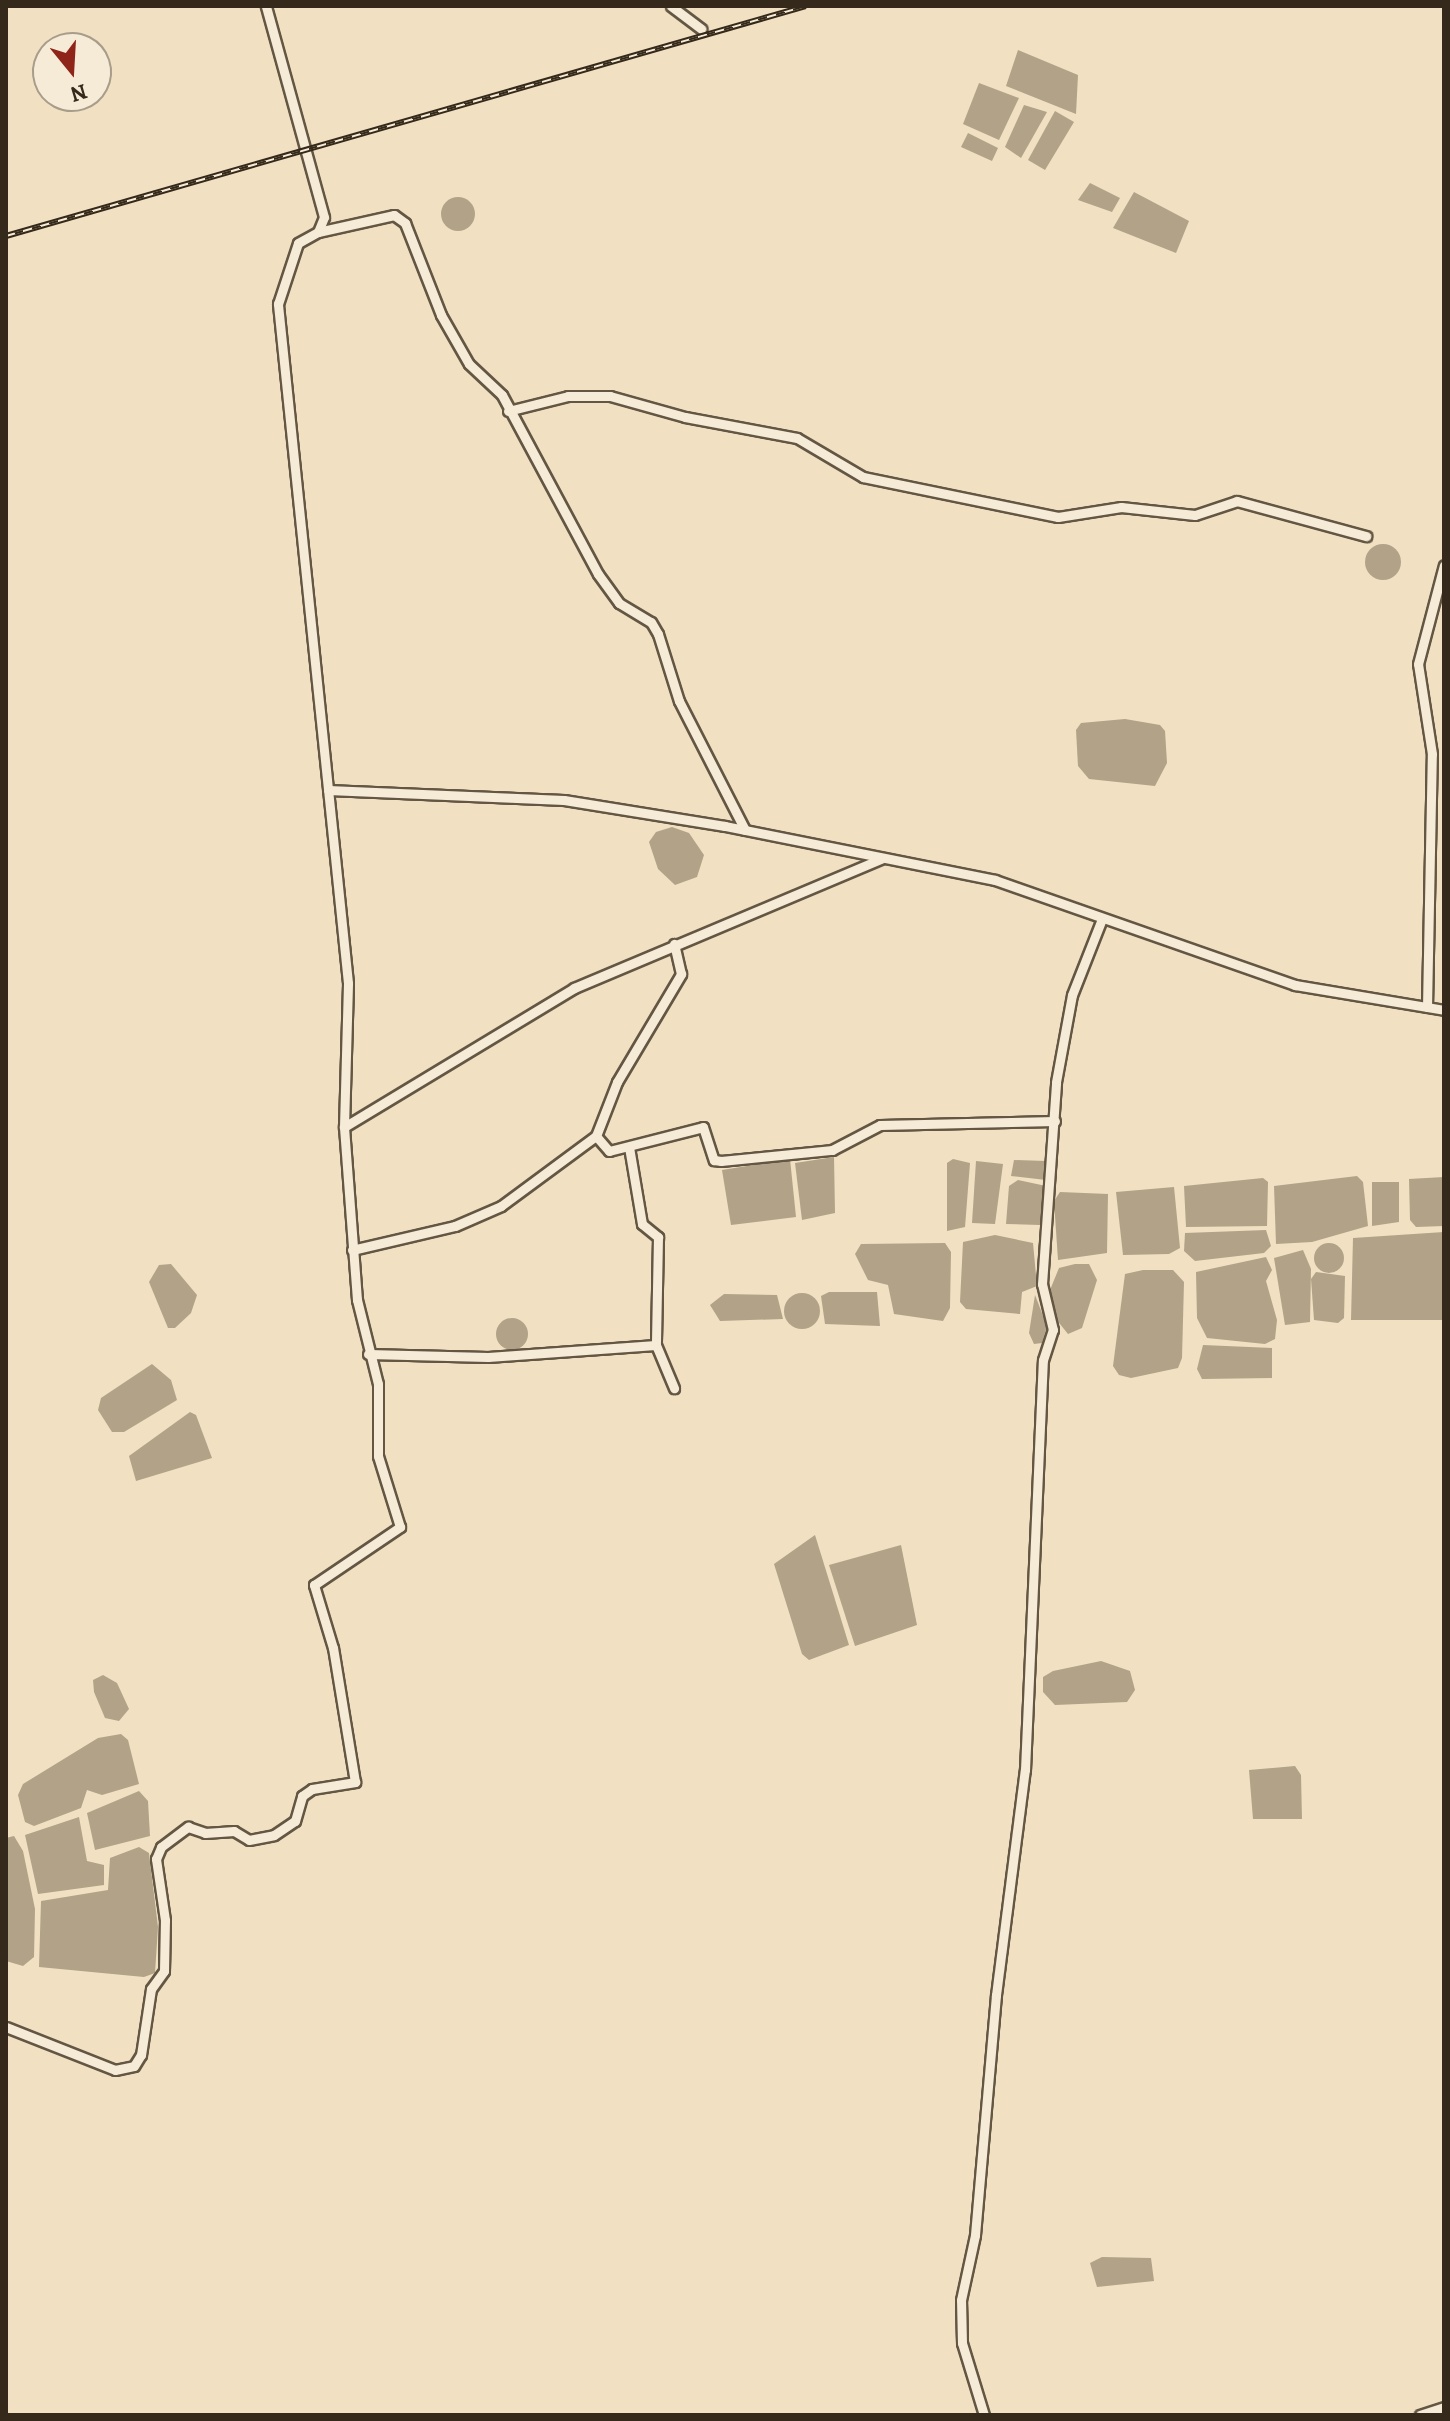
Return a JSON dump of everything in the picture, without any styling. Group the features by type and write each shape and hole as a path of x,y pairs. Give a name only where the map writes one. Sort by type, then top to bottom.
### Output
{"street":[{"path":"266,6 324,217 318,232"},
{"path":"671,6 701,29"},
{"path":"6,2027 115,2070 134,2066 141,2055 151,1989 164,1971 165,1920 156,1859 161,1847 188,1827 210,1834 234,1831 249,1840 274,1835 295,1821 302,1796 312,1789 355,1782 333,1648 314,1585 400,1527 378,1456 378,1384 368,1354 352,1250 344,1127 348,983 278,304 298,243 318,232 399,216 462,352 502,395 598,574 619,603 651,622 658,634 679,701 745,830"},
{"path":"508,411 568,396 610,396 685,417 797,438 863,477 1058,517 1121,507 1195,515 1237,501 1366,536"},
{"path":"1427,1007 1432,754 1418,664 1444,565"},
{"path":"328,790 564,800 745,830 995,880 1295,985 1444,1010"},
{"path":"344,1127 574,988 881,859"},
{"path":"984,2415 962,2343 961,2300 975,2235 996,1995 1025,1770 1043,1360 1053,1330 1042,1284 1056,1082 1072,995 1102,919"},
{"path":"352,1250 455,1226 501,1206 596,1136 617,1082 681,974 674,944"},
{"path":"596,1136 609,1151 703,1127 714,1160 721,1161 832,1150 880,1125 1055,1121"},
{"path":"629,1147 642,1224 658,1237 656,1345 674,1388"},
{"path":"368,1354 488,1357 656,1345"},
{"path":"1420,2415 1444,2407"}],"shaded area":[{"path":"1018,50 1078,75 1076,114 1006,86"},
{"path":"979,83 1019,98 999,140 963,124"},
{"path":"1024,105 1047,112 1021,158 1005,147"},
{"path":"1055,111 1074,122 1045,170 1028,160"},
{"path":"968,133 998,148 992,161 961,147"},
{"path":"1090,183 1120,198 1112,212 1078,200"},
{"path":"1134,192 1189,221 1176,253 1113,228"},
{"path":"458,197 470,202 475,214 470,226 458,231 446,226 441,214 446,202"},
{"path":"1383,544 1396,549 1401,562 1396,575 1383,580 1370,575 1365,562 1370,549"},
{"path":"1125,719 1160,725 1165,731 1167,763 1155,786 1089,779 1078,766 1076,730 1081,723"},
{"path":"672,827 689,833 704,855 697,877 675,885 658,869 649,842 656,832"},
{"path":"834,1157 835,1213 802,1220 795,1163"},
{"path":"790,1159 796,1217 731,1225 722,1170"},
{"path":"953,1159 970,1163 965,1227 947,1231 947,1163"},
{"path":"1014,1160 1046,1161 1046,1180 1011,1176"},
{"path":"976,1161 1003,1164 995,1224 972,1223"},
{"path":"1357,1176 1363,1182 1368,1226 1312,1242 1276,1244 1274,1186"},
{"path":"1444,1177 1444,1226 1416,1227 1410,1220 1409,1179"},
{"path":"1263,1178 1268,1182 1267,1226 1186,1227 1184,1186"},
{"path":"1018,1180 1046,1186 1040,1225 1006,1224 1009,1186"},
{"path":"1372,1182 1399,1182 1399,1222 1372,1226"},
{"path":"1174,1187 1180,1248 1169,1254 1123,1255 1116,1192"},
{"path":"1060,1192 1108,1194 1107,1253 1058,1260 1054,1201"},
{"path":"1266,1230 1271,1246 1264,1253 1195,1261 1184,1251 1185,1233"},
{"path":"1444,1232 1444,1320 1351,1320 1353,1238"},
{"path":"995,1235 1033,1243 1037,1286 1022,1292 1020,1314 966,1309 960,1302 963,1242"},
{"path":"945,1243 951,1252 950,1308 943,1321 894,1314 888,1285 868,1280 855,1254 861,1244"},
{"path":"1329,1243 1340,1247 1344,1258 1340,1269 1329,1273 1318,1269 1314,1258 1318,1247"},
{"path":"1303,1250 1311,1269 1310,1322 1285,1325 1274,1258"},
{"path":"1266,1257 1272,1270 1266,1281 1277,1320 1275,1339 1265,1344 1207,1338 1197,1318 1196,1272"},
{"path":"171,1264 197,1295 191,1313 175,1328 168,1328 149,1282 159,1265"},
{"path":"1089,1264 1097,1280 1082,1328 1068,1334 1056,1319 1050,1290 1059,1268"},
{"path":"1143,1270 1173,1270 1184,1282 1182,1358 1178,1368 1131,1378 1119,1375 1113,1366 1125,1274"},
{"path":"1316,1272 1345,1276 1344,1318 1338,1323 1314,1320 1311,1279"},
{"path":"829,1292 877,1292 880,1326 825,1324 821,1296"},
{"path":"802,1293 815,1298 820,1311 815,1324 802,1329 789,1324 784,1311 789,1298"},
{"path":"724,1294 777,1295 783,1319 720,1321 710,1305"},
{"path":"1035,1295 1047,1326 1042,1343 1034,1344 1029,1333"},
{"path":"512,1318 523,1323 528,1334 523,1345 512,1350 501,1345 496,1334 501,1323"},
{"path":"1203,1345 1272,1348 1272,1378 1202,1379 1197,1369"},
{"path":"152,1364 171,1380 177,1400 124,1432 112,1432 98,1410 101,1398"},
{"path":"190,1412 196,1415 212,1458 136,1481 129,1456"},
{"path":"815,1535 849,1645 809,1660 802,1654 774,1564"},
{"path":"901,1545 917,1625 855,1646 829,1565"},
{"path":"1101,1661 1130,1671 1135,1690 1127,1702 1055,1705 1043,1692 1043,1677 1053,1671"},
{"path":"103,1675 117,1683 129,1709 119,1721 105,1718 94,1692 93,1680"},
{"path":"121,1734 128,1740 139,1784 102,1795 87,1790 81,1808 34,1826 25,1822 18,1795 23,1784 98,1738"},
{"path":"1295,1766 1301,1775 1302,1819 1253,1819 1249,1770"},
{"path":"139,1791 148,1801 150,1836 95,1850 87,1813"},
{"path":"79,1817 87,1861 104,1865 104,1885 38,1894 25,1835"},
{"path":"14,1836 23,1851 35,1909 34,1957 23,1966 6,1961 6,1838"},
{"path":"139,1847 149,1853 158,1927 155,1973 144,1977 39,1967 41,1901 108,1890 110,1858"},
{"path":"1102,2257 1151,2258 1154,2281 1097,2287 1090,2263"}],"railway":[{"path":"6,236 806,6"}]}
